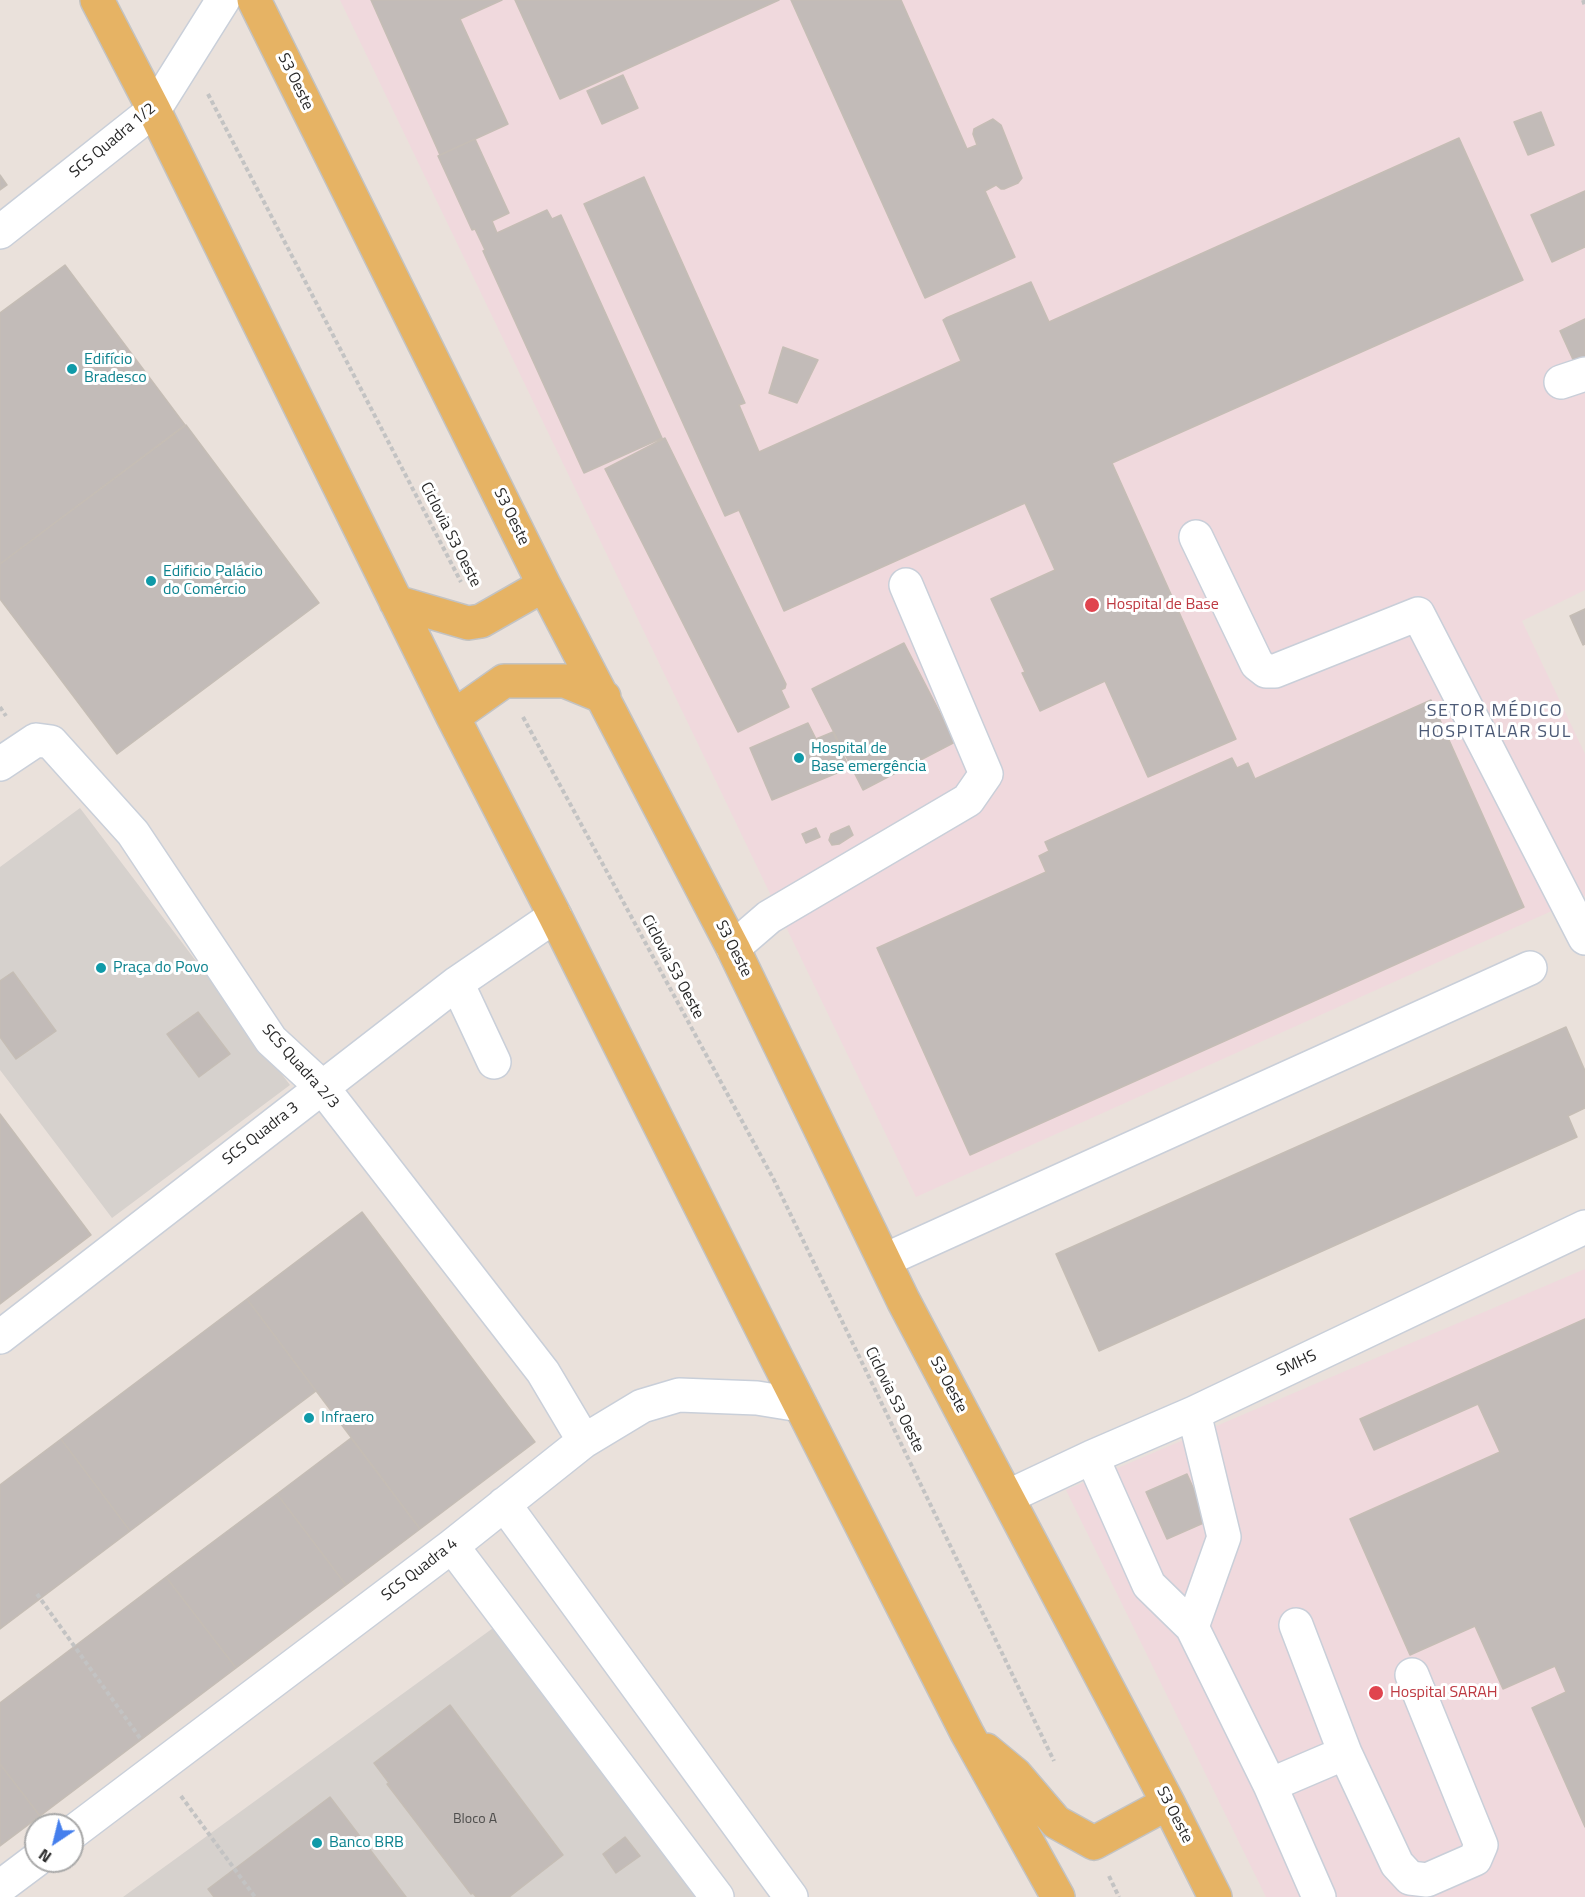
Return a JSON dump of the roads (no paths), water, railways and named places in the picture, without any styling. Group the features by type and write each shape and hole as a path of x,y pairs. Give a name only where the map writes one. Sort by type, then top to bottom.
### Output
{"main road":[{"path":"98,0 453,717 800,1405 967,1733 1058,1897"},
{"name":"S3 Oeste","path":"255,0 544,585 733,948 909,1311 1168,1803 1215,1897"},
{"path":"396,602 468,623 481,621 544,585"},
{"path":"453,717 504,681 565,681 604,697"},
{"path":"967,1733 1015,1774 1056,1822 1094,1843 1168,1803"}],"street":[{"name":"SCS Quadra 1/2","path":"0,232 154,110 223,0"},
{"path":"1196,537 1257,664 1266,671 1275,671 1418,614 1583,927"},
{"path":"733,948 769,917 968,800 986,774 906,585"},
{"name":"SCS Quadra 2/3","path":"0,764 36,740 51,742 133,833 271,1040 322,1087 543,1372 584,1441"},
{"name":"SCS Quadra 3","path":"0,1337 457,983 555,916"},
{"path":"885,1260 1530,968"},
{"path":"457,983 494,1062"},
{"name":"SMHS","path":"1007,1497 1194,1413 1585,1227"},
{"name":"SCS Quadra 4","path":"84,1824 452,1546 584,1441 642,1406 679,1395 747,1397 800,1405"},
{"path":"1192,1627 1224,1538 1194,1413"},
{"path":"1092,1457 1149,1585 1192,1627 1270,1785 1319,1897"},
{"path":"504,1504 791,1897"},
{"path":"452,1546 717,1897"},
{"path":"1296,1625 1345,1753 1397,1864 1410,1878 1427,1880 1475,1859 1481,1845 1412,1675"},
{"path":"1270,1785 1345,1753"},
{"path":"0,1887 24,1869"}],"place":[{"name":"Edifício Bradesco","path":"72,369"},
{"name":"Edificio Palácio do Comércio","path":"151,581"},
{"name":"Hospital de Base","path":"1092,605"},
{"name":"Hospital de Base emergência","path":"799,758"},
{"name":"Praça do Povo","path":"101,968"},
{"name":"Infraero","path":"309,1418"},
{"name":"Hospital SARAH","path":"1376,1693"},
{"name":"Banco BRB","path":"317,1843"}],"district":[{"name":"SETOR MÉDICO HOSPITALAR SUL","path":"1495,722"}]}
